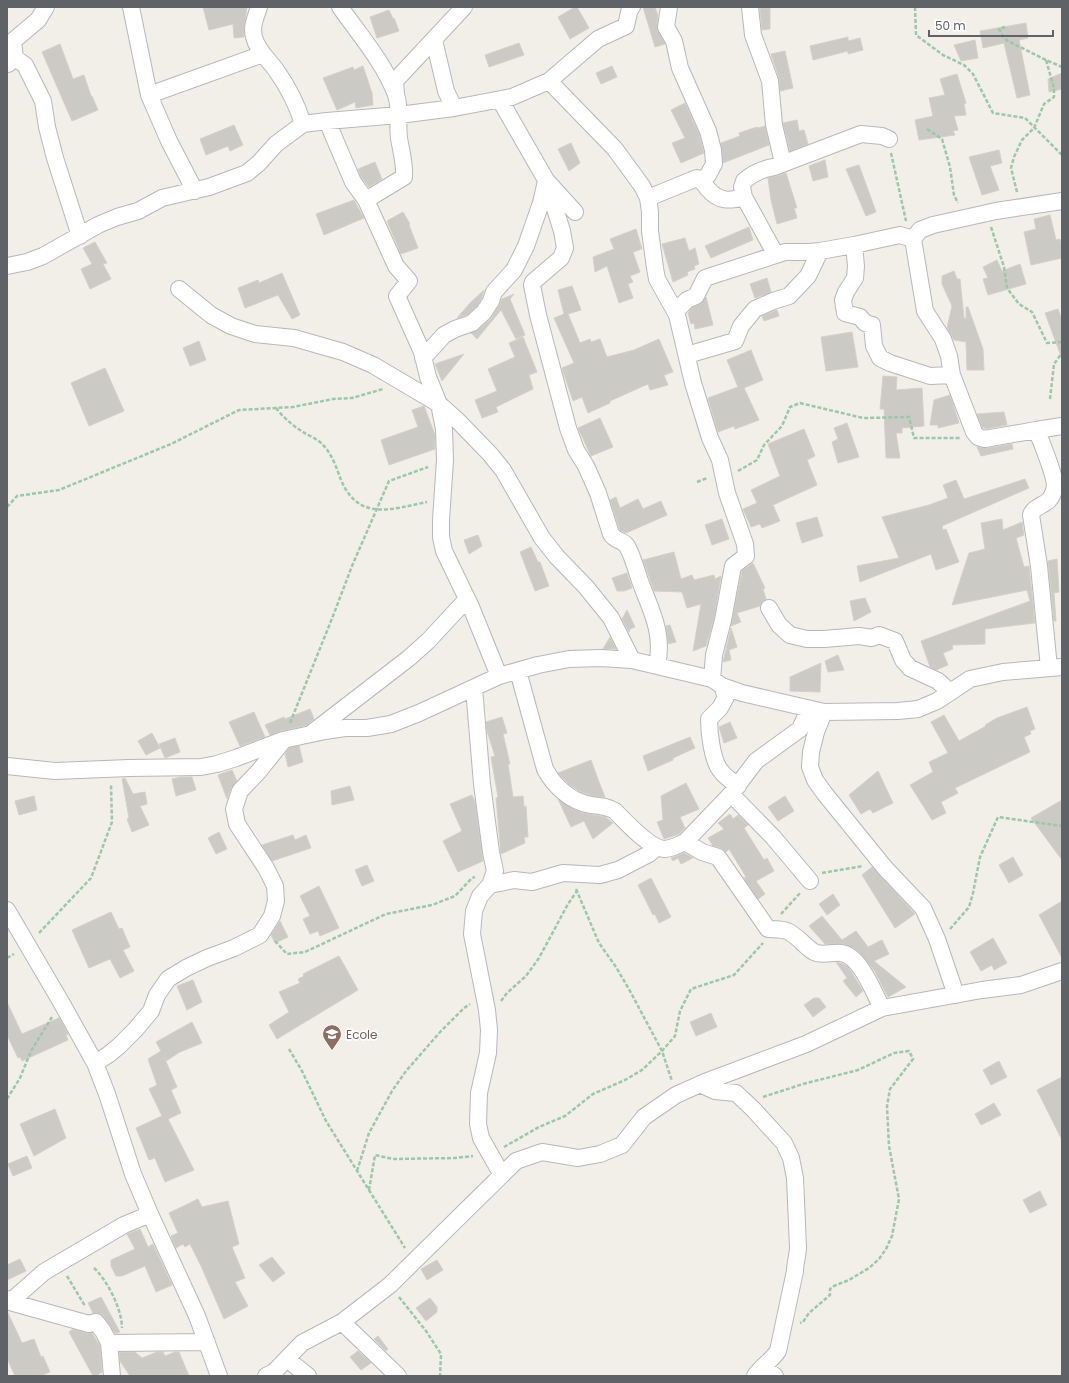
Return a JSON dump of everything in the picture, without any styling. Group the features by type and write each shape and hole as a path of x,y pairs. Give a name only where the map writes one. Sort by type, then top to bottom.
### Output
{"street":[{"path":"46,7 38,20 13,40 10,60 24,66 43,101 47,127 55,158 80,236"},
{"path":"131,7 149,95 169,141 195,191"},
{"path":"259,7 253,26 257,46 287,86 294,99 303,124"},
{"path":"340,7 378,60 396,95"},
{"path":"366,200 404,177 404,163 399,136 399,115 395,81 464,7"},
{"path":"7,266 26,262 43,256 116,217 138,211 162,198 195,191 247,173 259,163 276,144 303,124 454,108 512,97 549,81 598,39 626,26 630,8 632,7"},
{"path":"669,7 666,27 674,41 680,68 708,131 713,150 714,164 708,175 702,180"},
{"path":"750,7 753,35 770,81 774,125 783,163"},
{"path":"434,40 446,91 454,108"},
{"path":"149,95 263,54"},
{"path":"549,81 615,150 642,186 648,198 657,278 676,311 694,383 710,438 720,460 727,493 745,544 746,556 733,566 724,620 714,655 717,683 726,697 720,708 708,719 713,752 720,771 734,790 810,882"},
{"path":"500,100 546,180 575,212"},
{"path":"327,121 353,182 366,200 396,266 409,281 397,296 423,358 428,377 439,404 444,429 445,460 441,537 444,551 467,598 499,676"},
{"path":"776,255 744,197 742,187 744,181 763,168 774,167 861,134 882,136 889,139"},
{"path":"648,198 697,178 702,180 710,191 722,200 744,197"},
{"path":"423,358 444,335 472,323 484,312 491,301 494,292 514,270 526,246 541,204 546,180"},
{"path":"546,180 562,231 565,248 561,258 533,282 532,285 538,315 568,428 576,450 586,466 598,493 611,534 615,539 625,543 630,553 639,580 653,613 659,637 659,655 656,666"},
{"path":"676,311 687,300 696,296 704,278 785,252 820,251 900,236 910,238 920,230 933,225 986,213 1062,201"},
{"path":"910,238 926,311 943,339 949,356 952,375 974,432 978,437 985,439 1062,426"},
{"path":"854,245 856,266 855,278 843,300 845,313 860,318 865,323 872,325 874,346 880,358 890,363 930,376 952,375"},
{"path":"687,355 735,341 741,326 754,309 789,296 808,276 820,251"},
{"path":"178,289 211,315 231,326 255,334 294,338 343,352 373,365 439,404 490,454 503,470 542,538 557,557 586,587 611,618 632,660"},
{"path":"7,766 55,771 201,767 236,758 283,740 345,728 367,728 391,724 419,713 499,676 569,659 601,658 632,660 717,683 742,693 824,712 898,711 918,709 937,701 970,679 1003,672 1055,668 1030,515 1053,494 1055,484 1036,430"},
{"path":"311,734 410,658 428,641 467,598"},
{"path":"769,608 779,625 790,636 807,639 859,636 872,638 879,634 895,641 903,660 910,668 938,681 950,692"},
{"path":"518,671 538,746 549,777 560,789 576,800 591,805 607,807 614,811 656,848 665,849 675,847 685,842 734,790 756,761 800,729 809,709"},
{"path":"474,688 482,784 495,871 491,882 480,896 474,911 472,934 487,1010 489,1038 488,1053 479,1093 478,1124 481,1138 502,1175"},
{"path":"824,712 816,732 811,752 810,767 825,794 881,863 922,908 937,939 956,995"},
{"path":"95,1063 120,1046 135,1030 151,1011 157,995 168,979 186,968 234,948 260,935 272,916 276,901 275,886 266,868 237,824 234,809 240,791 260,771 283,740"},
{"path":"685,842 702,852 718,857 768,929 788,931 818,954 842,953 849,955 858,964 882,1008"},
{"path":"491,882 514,880 532,882 563,873 600,875 618,870 649,854 656,848"},
{"path":"7,910 95,1063 107,1094 133,1174 197,1316 219,1376"},
{"path":"266,1376 274,1372 302,1343 342,1322 390,1285 516,1161 542,1152 578,1158 600,1154 622,1145 644,1117 676,1095 700,1084 806,1044 882,1008 982,990 1021,985 1062,971"},
{"path":"700,1084 715,1091 736,1093 754,1110 784,1143 790,1158 795,1178 798,1258 795,1265 795,1272 778,1351 765,1373"},
{"path":"8,1300 61,1261 124,1225 150,1214"},
{"path":"8,1300 89,1324 96,1322 116,1343 207,1342"},
{"path":"342,1322 398,1376"},
{"path":"112,1376 116,1343"},
{"path":"287,1359 308,1376"}],"path":[{"path":"915,7 916,35 943,55 964,65 973,74 994,113 1025,118 1062,155"},
{"path":"1005,27 999,29 1004,38 1008,41 1062,67"},
{"path":"1020,207 1011,168 1014,157 1022,140 1034,128 1044,104 1054,97 1054,88 1046,60"},
{"path":"927,129 942,139 950,167 954,195 966,218"},
{"path":"889,139 892,161 910,238"},
{"path":"986,213 1004,267 1007,288 1019,304 1032,312 1048,343 1062,342"},
{"path":"1050,399 1054,364 1062,353"},
{"path":"7,507 17,496 59,490 171,444 239,410 293,406 333,398 359,396 388,387 396,379"},
{"path":"697,482 710,476 724,477 757,460 764,445 782,426 790,407 800,403 863,418 909,417 914,438 978,437"},
{"path":"275,407 298,429 323,445 338,470 345,488 356,503 363,507 394,510 405,506 442,501"},
{"path":"283,740 352,566 390,481 445,460"},
{"path":"28,946 91,878 112,822 111,785 129,768"},
{"path":"937,939 954,925 969,907 980,857 998,816 1062,826"},
{"path":"369,1190 375,1155 393,1159 455,1158 490,1154 539,1127 565,1116 593,1094 625,1080 642,1070 675,1036 680,1011 691,989 734,975 758,949 773,929 777,918 810,882 822,873 881,863"},
{"path":"563,873 577,891 599,944 616,967 662,1051 676,1095"},
{"path":"265,928 287,954 305,952 386,914 432,905 455,896 472,878 481,875 491,882"},
{"path":"499,1004 507,993 526,976 539,958 568,904 589,875"},
{"path":"357,1172 369,1133 392,1091 406,1071 441,1031 464,1008 484,995"},
{"path":"7,1098 20,1078 31,1051 61,1002"},
{"path":"289,1049 302,1070 326,1121 414,1262"},
{"path":"736,1093 745,1097 760,1098 803,1084 858,1070 894,1053 909,1051 913,1059 890,1089 887,1106 889,1146 899,1199 892,1236 886,1249 879,1259 869,1268 830,1289 830,1295 809,1313 803,1322 798,1324 786,1337 780,1338"},
{"path":"94,1268 100,1273 116,1301 122,1321 116,1343"},
{"path":"41,1275 67,1276 96,1322"},
{"path":"390,1285 426,1331 441,1354 440,1376"}],"building":[{"path":"203,7 247,7 244,37 234,38 233,24 209,30"},
{"path":"577,7 589,28 570,39 558,17"},
{"path":"643,7 655,7 658,16 658,31 665,44 655,47"},
{"path":"760,8 770,8 770,29 762,30"},
{"path":"389,10 399,31 377,38 370,17"},
{"path":"1026,23 1028,38 1019,40 1030,95 1017,98 1004,43 983,48 980,31"},
{"path":"848,37 848,41 860,38 863,50 848,54 848,51 813,60 810,46"},
{"path":"975,40 978,58 961,61 954,45"},
{"path":"519,43 524,55 489,67 485,55"},
{"path":"60,44 73,79 84,75 91,96 98,110 72,121 42,52"},
{"path":"785,51 793,88 780,91 779,78 771,54"},
{"path":"363,66 372,93 373,105 356,108 355,102 337,110 323,78 353,67 354,70"},
{"path":"612,66 617,77 601,84 596,73"},
{"path":"1062,73 1062,89 1049,92 1048,79"},
{"path":"957,74 966,103 964,104 966,115 954,116 958,130 953,131 955,135 919,140 915,120 933,116 929,98 945,95 940,79"},
{"path":"685,103 699,134 704,153 681,163 672,143 685,138 671,110"},
{"path":"797,120 799,131 804,130 808,144 790,151 783,123"},
{"path":"234,125 243,145 230,151 228,146 206,155 200,139"},
{"path":"765,126 769,145 723,163 721,143 740,136 739,133"},
{"path":"571,143 580,163 569,171 558,149"},
{"path":"999,150 1002,163 990,166 999,190 982,195 969,157"},
{"path":"825,160 828,177 813,181 809,166"},
{"path":"375,162 382,179 369,187 361,177 358,169"},
{"path":"859,165 876,212 866,216 846,169"},
{"path":"786,173 797,208 794,208 797,218 777,224 771,200 768,178"},
{"path":"354,200 364,218 324,235 316,214"},
{"path":"403,212 410,224 409,225 418,248 401,254 387,221"},
{"path":"1050,215 1056,240 1060,239 1062,258 1031,265 1024,232 1036,229 1034,219"},
{"path":"749,227 753,240 711,258 705,246"},
{"path":"636,229 642,249 633,252 640,272 630,276 633,282 628,284 633,298 619,303 607,266 595,272 593,257 614,249 610,239"},
{"path":"685,238 689,251 695,248 699,264 694,266 695,269 687,272 688,275 673,282 662,244"},
{"path":"95,242 107,263 103,264 111,279 90,289 81,269 92,264 83,248"},
{"path":"997,260 1002,271 1020,264 1026,284 988,295 983,279 988,278 983,267"},
{"path":"954,271 957,279 960,279 964,318 966,319 966,307 968,307 983,349 984,370 967,370 966,342 954,340 947,328 952,306 942,284 942,276"},
{"path":"282,273 300,315 292,319 278,295 245,308 238,288 258,280 259,283"},
{"path":"767,278 771,292 755,298 750,284"},
{"path":"572,286 581,310 568,314 580,343 590,339 591,342 600,339 607,357 634,350 659,339 673,372 664,375 668,385 650,390 648,384 610,401 610,403 588,413 582,397 573,401 562,368 574,363 554,318 564,314 558,290"},
{"path":"484,290 477,306 467,315 457,318 470,303"},
{"path":"514,294 510,299 525,335 516,339 501,310 477,339 471,333 478,330 491,319 502,299"},
{"path":"706,297 713,325 695,329 694,323 691,324 688,313 692,308 700,304"},
{"path":"1058,309 1062,320 1062,356 1045,313"},
{"path":"777,310 779,316 764,321 762,316"},
{"path":"852,332 858,367 826,371 821,337"},
{"path":"523,337 537,372 529,375 533,389 496,407 498,412 482,418 475,400 497,391 488,369 515,357 509,343"},
{"path":"199,341 206,360 190,366 183,348"},
{"path":"751,350 763,380 744,388 759,420 735,429 734,426 718,432 708,398 738,387 727,360"},
{"path":"464,354 442,381 435,364"},
{"path":"105,368 124,411 89,426 71,383"},
{"path":"883,376 897,377 896,390 922,388 924,426 902,428 902,433 896,433 900,458 886,458 884,409 880,409"},
{"path":"950,395 959,423 938,428 938,425 930,425 934,400"},
{"path":"424,406 435,435 435,449 389,465 381,440 418,427 412,410"},
{"path":"1004,412 1007,425 986,429 982,427 977,414"},
{"path":"600,418 613,447 591,456 578,428"},
{"path":"847,423 859,457 838,463 832,442 838,439 834,428"},
{"path":"804,429 815,456 807,460 817,485 773,505 780,521 762,528 760,524 751,527 743,509 757,503 751,490 780,476 768,444"},
{"path":"1012,444 1013,449 981,456 977,447 987,448"},
{"path":"1025,479 1029,488 942,526 943,530 946,529 959,562 936,570 931,554 860,582 857,566 899,558 882,517 929,505 948,498 943,485 956,480 964,499"},
{"path":"616,497 620,508 638,499 643,509 661,501 667,515 626,533 620,530 610,500"},
{"path":"817,517 823,536 802,543 796,523"},
{"path":"722,519 729,539 712,545 705,525"},
{"path":"1002,519 1003,530 1022,522 1024,535 1016,538 1024,567 1029,566 1035,623 985,629 985,644 952,645 953,649 943,653 948,665 936,670 930,667 921,641 1030,601 1027,590 952,605 969,553 985,549 981,523"},
{"path":"478,535 482,546 469,554 464,540"},
{"path":"531,547 538,562 540,562 549,586 535,591 520,552"},
{"path":"674,552 681,579 692,575 694,580 714,575 715,579 721,576 714,618 706,646 693,651 701,604 687,608 682,592 654,591 643,560"},
{"path":"1057,559 1059,592 1054,593 1056,621 1054,621 1048,561"},
{"path":"753,563 765,588 763,589 766,599 760,606 737,613 741,622 731,626 742,571"},
{"path":"627,573 632,588 624,591 617,591 612,578"},
{"path":"865,598 871,612 854,621 850,601"},
{"path":"627,610 635,627 630,629 629,632 622,619"},
{"path":"670,625 676,642 668,644 666,626"},
{"path":"731,628 737,647 729,650 731,660 723,662"},
{"path":"610,637 616,649 603,649"},
{"path":"838,655 844,670 828,672 825,661"},
{"path":"821,663 820,692 790,691 790,677"},
{"path":"1027,707 1035,729 1030,731 1031,734 1024,737 1030,752 955,788 958,793 941,802 946,813 932,820 910,785 933,772 929,762 948,753 931,722 944,715 959,741 997,718"},
{"path":"310,709 314,719 307,725 270,735 265,725 284,717 285,719"},
{"path":"254,712 265,737 240,746 229,722"},
{"path":"502,717 507,733 503,734 510,764 508,764 513,797 523,796 524,807 526,806 528,837 524,837 525,843 501,854 496,798 498,797 491,757 495,756 487,731 486,722"},
{"path":"730,722 737,738 724,743 719,727"},
{"path":"152,733 160,748 146,755 138,741"},
{"path":"690,737 695,748 648,771 643,756"},
{"path":"175,738 180,752 165,758 159,744"},
{"path":"299,746 303,762 288,767 285,754 289,748"},
{"path":"591,760 605,797 593,796 581,792 570,785 558,773"},
{"path":"232,770 237,781 231,788 227,799 218,775"},
{"path":"878,771 893,803 873,813 870,809 861,814 849,795"},
{"path":"192,777 196,790 176,796 172,779"},
{"path":"125,778 133,794 145,792 147,804 140,806 149,825 132,832 127,819 129,818 122,779"},
{"path":"686,783 699,809 680,817 685,828 679,834 664,839 657,822 663,820 661,796"},
{"path":"350,786 354,800 332,805 331,791"},
{"path":"472,795 475,802 483,861 458,872 443,841 462,831 450,804"},
{"path":"34,796 37,810 19,815 15,801"},
{"path":"785,796 794,811 778,821 768,807"},
{"path":"558,799 582,813 605,817 613,823 593,839 584,821 571,827"},
{"path":"1062,800 1062,860 1031,818"},
{"path":"730,814 733,819 738,815 748,825 744,828 764,860 767,858 774,871 756,881 765,894 758,899 744,878 746,877 729,849 726,852 721,848 713,846 708,838 724,829 718,823"},
{"path":"219,832 227,849 216,854 208,838"},
{"path":"293,835 295,840 306,835 311,848 272,861 262,845"},
{"path":"684,853 693,858 681,864 678,858 673,861 671,858"},
{"path":"1013,857 1023,875 1009,883 999,865"},
{"path":"367,865 374,881 362,886 355,870"},
{"path":"872,867 915,914 895,928 862,875"},
{"path":"651,878 671,917 659,923 655,914 653,915 638,885"},
{"path":"319,886 339,928 320,936 318,931 310,934 303,919 310,916 300,896"},
{"path":"833,894 840,905 827,915 819,904"},
{"path":"1062,901 1062,958 1039,915"},
{"path":"111,912 119,929 122,928 130,947 123,950 134,971 120,978 110,959 89,968 72,930"},
{"path":"822,916 842,940 856,931 868,947 882,940 889,954 874,961 906,987 888,997 874,970 860,953 854,948 844,944 825,944 809,926"},
{"path":"280,921 288,937 275,943 271,935"},
{"path":"993,938 1007,963 994,970 992,965 981,971 970,952"},
{"path":"339,956 358,990 277,1039 269,1025 289,1012 279,992 300,983 298,979 304,976 303,974"},
{"path":"836,962 848,967 863,991 856,997 843,981 847,978"},
{"path":"193,980 202,1002 187,1010 177,986"},
{"path":"814,998 819,998 826,1007 813,1017 804,1005"},
{"path":"7,1002 22,1034 59,1018 68,1034 66,1035 68,1040 22,1061 20,1057 18,1058 7,1035"},
{"path":"711,1013 717,1027 696,1036 690,1022"},
{"path":"192,1022 202,1043 180,1052 166,1061 164,1057 177,1087 171,1090 181,1113 168,1119 194,1170 165,1182 155,1158 149,1160 136,1128 162,1116 149,1089 157,1085 148,1059 161,1051 156,1042"},
{"path":"999,1061 1007,1077 991,1085 983,1070"},
{"path":"1062,1077 1062,1140 1037,1090"},
{"path":"994,1103 1001,1115 981,1125 975,1114"},
{"path":"55,1109 66,1138 34,1156 20,1124"},
{"path":"27,1156 32,1168 13,1176 8,1164"},
{"path":"1040,1191 1047,1205 1030,1213 1023,1200"},
{"path":"198,1199 202,1207 228,1201 239,1244 232,1247 245,1278 235,1282 248,1306 224,1319 190,1244 185,1247 183,1244 176,1248 171,1236 178,1233 169,1213"},
{"path":"140,1229 148,1247 153,1244 172,1285 156,1292 145,1266 122,1276 116,1276 111,1266 111,1260 135,1249 127,1234"},
{"path":"272,1257 285,1273 273,1282 259,1265"},
{"path":"20,1259 26,1271 7,1280 7,1265"},
{"path":"437,1260 443,1270 427,1280 421,1269"},
{"path":"101,1297 120,1332 115,1333 103,1316 99,1313 93,1313 88,1303"},
{"path":"430,1298 437,1307 437,1312 426,1321 416,1308"},
{"path":"7,1311 22,1343 34,1339 41,1357 43,1356 50,1372 40,1376 15,1376 7,1358"},
{"path":"73,1329 86,1333 92,1333 100,1346 102,1372 96,1376 93,1376 69,1332"},
{"path":"378,1336 388,1349 386,1351 374,1339"},
{"path":"358,1351 371,1363 361,1370 350,1357"},
{"path":"119,1352 135,1352 142,1358 157,1352 163,1352 165,1356 179,1352 189,1376 130,1376 120,1361"}],"place":[{"name":"Ecole","path":"332,1051"}]}
